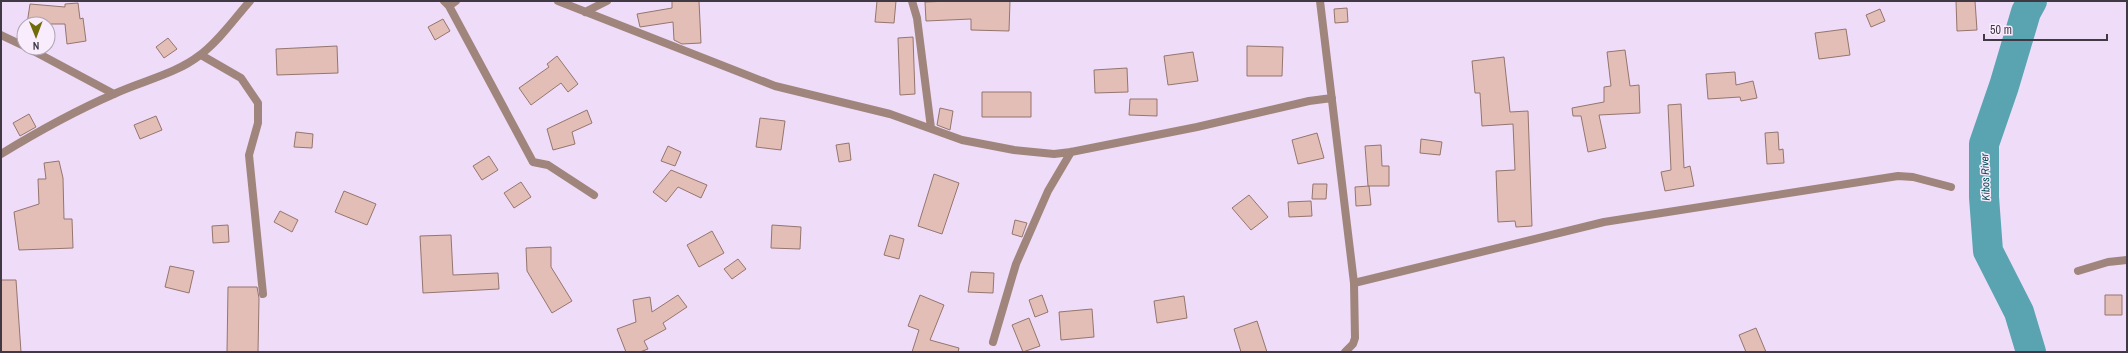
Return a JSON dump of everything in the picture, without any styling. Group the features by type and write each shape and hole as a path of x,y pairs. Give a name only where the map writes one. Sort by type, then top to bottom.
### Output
{"street":[{"path":"1,154 34,134 114,94 185,65 201,55 250,1"},
{"path":"558,1 775,86 890,114 962,140 1014,150 1054,154 1071,152 1197,127 1310,101 1332,98"},
{"path":"585,12 607,1"},
{"path":"912,1 917,18 931,128"},
{"path":"1320,1 1354,283 1354,348 1345,352"},
{"path":"450,3 533,162 548,165 594,194"},
{"path":"1,35 16,42"},
{"path":"201,55 241,78 258,103 258,123 249,155 263,294"},
{"path":"43,56 114,94"},
{"path":"993,342 1019,257 1048,192 1071,152"},
{"path":"1354,283 1604,222 1898,176 1951,187"},
{"path":"2078,271 2108,262 2127,260"}],"building":[{"path":"672,1 699,1 701,43 682,44 674,40 673,22 640,27 637,14 672,8"},
{"path":"877,1 896,1 894,23 875,22"},
{"path":"1010,1 1009,31 971,30 971,19 926,21 925,2"},
{"path":"1956,1 1975,1 1977,30 1957,31"},
{"path":"78,3 80,19 83,18 86,41 67,44 65,24 56,24 56,16 28,16 30,4 65,7 65,4"},
{"path":"1347,8 1348,22 1335,23 1334,9"},
{"path":"1880,9 1885,21 1871,27 1866,15"},
{"path":"443,19 450,31 435,40 428,27"},
{"path":"1846,29 1850,55 1819,59 1815,33"},
{"path":"913,37 915,94 900,95 898,38"},
{"path":"168,38 177,49 164,58 156,47"},
{"path":"337,46 338,73 277,75 276,49"},
{"path":"1247,46 1283,47 1282,76 1247,76"},
{"path":"1625,50 1630,86 1639,85 1640,113 1599,115 1606,148 1588,152 1581,116 1573,116 1572,108 1604,102 1604,87 1611,86 1607,52"},
{"path":"1193,52 1198,81 1168,85 1164,56"},
{"path":"557,56 578,84 568,92 561,83 531,105 519,88 549,67 547,64"},
{"path":"1504,57 1510,112 1528,111 1532,226 1516,227 1515,221 1498,222 1496,171 1515,170 1513,124 1482,126 1480,93 1475,93 1472,61"},
{"path":"1127,68 1128,92 1095,93 1094,70"},
{"path":"1735,72 1736,85 1753,81 1757,98 1741,101 1740,97 1708,99 1706,74"},
{"path":"982,92 1031,92 1031,117 982,117"},
{"path":"1130,99 1157,99 1157,116 1129,115"},
{"path":"1681,104 1684,168 1690,166 1694,186 1665,191 1661,172 1671,170 1668,105"},
{"path":"940,108 953,111 950,130 937,125"},
{"path":"587,110 592,123 572,132 575,144 553,150 547,129"},
{"path":"29,114 36,127 20,136 13,123"},
{"path":"156,116 162,130 140,139 134,125"},
{"path":"760,118 785,121 781,150 756,147"},
{"path":"296,132 313,134 312,148 294,147"},
{"path":"1778,132 1779,150 1783,149 1784,163 1767,164 1765,133"},
{"path":"1317,133 1324,158 1298,164 1292,140"},
{"path":"1421,139 1442,142 1440,155 1420,153"},
{"path":"849,143 851,160 839,162 836,145"},
{"path":"1381,145 1382,166 1389,166 1389,186 1368,186 1365,146"},
{"path":"668,146 681,152 675,166 661,161"},
{"path":"489,156 498,170 482,180 473,166"},
{"path":"59,161 63,178 64,219 72,219 73,248 19,250 14,212 39,204 38,179 46,179 44,163"},
{"path":"671,170 707,185 701,198 678,187 666,202 653,192"},
{"path":"934,174 959,183 942,234 918,226"},
{"path":"521,182 531,197 514,208 504,193"},
{"path":"1313,184 1327,184 1326,199 1312,199"},
{"path":"1369,186 1371,205 1356,206 1355,187"},
{"path":"344,191 376,204 367,225 335,212"},
{"path":"1249,195 1268,217 1251,230 1232,208"},
{"path":"1311,201 1312,216 1289,217 1288,202"},
{"path":"280,211 298,220 292,232 274,222"},
{"path":"1015,220 1027,223 1022,237 1012,234"},
{"path":"228,225 229,242 213,243 212,226"},
{"path":"772,225 801,227 800,249 771,248"},
{"path":"712,231 724,253 699,267 687,245"},
{"path":"451,235 453,275 498,273 499,289 423,293 420,236"},
{"path":"890,235 904,239 899,259 884,255"},
{"path":"551,247 551,267 572,301 552,313 527,271 526,248"},
{"path":"738,259 746,269 732,279 724,269"},
{"path":"170,266 194,271 189,293 165,287"},
{"path":"971,272 994,273 993,293 968,292"},
{"path":"1,280 16,280 21,352 1,352"},
{"path":"228,287 257,287 259,298 258,352 227,352"},
{"path":"678,295 687,307 663,323 666,329 644,341 648,349 640,352 626,352 617,329 636,322 633,300 650,297 652,312"},
{"path":"920,295 944,305 930,340 959,348 958,352 912,352 919,330 908,326"},
{"path":"1042,295 1048,312 1035,317 1029,300"},
{"path":"2105,295 2122,295 2122,315 2105,315"},
{"path":"1184,296 1187,318 1157,323 1154,301"},
{"path":"1092,309 1094,337 1061,340 1059,312"},
{"path":"1029,318 1040,346 1023,352 1012,325"},
{"path":"1257,321 1267,352 1241,352 1234,329"},
{"path":"1756,328 1766,352 1746,352 1739,335"}],"waterway":[{"name":"Kibos River","path":"2031,352 2019,312 1988,251 1984,197 1984,144 2004,86 2026,12 2032,1"}]}
